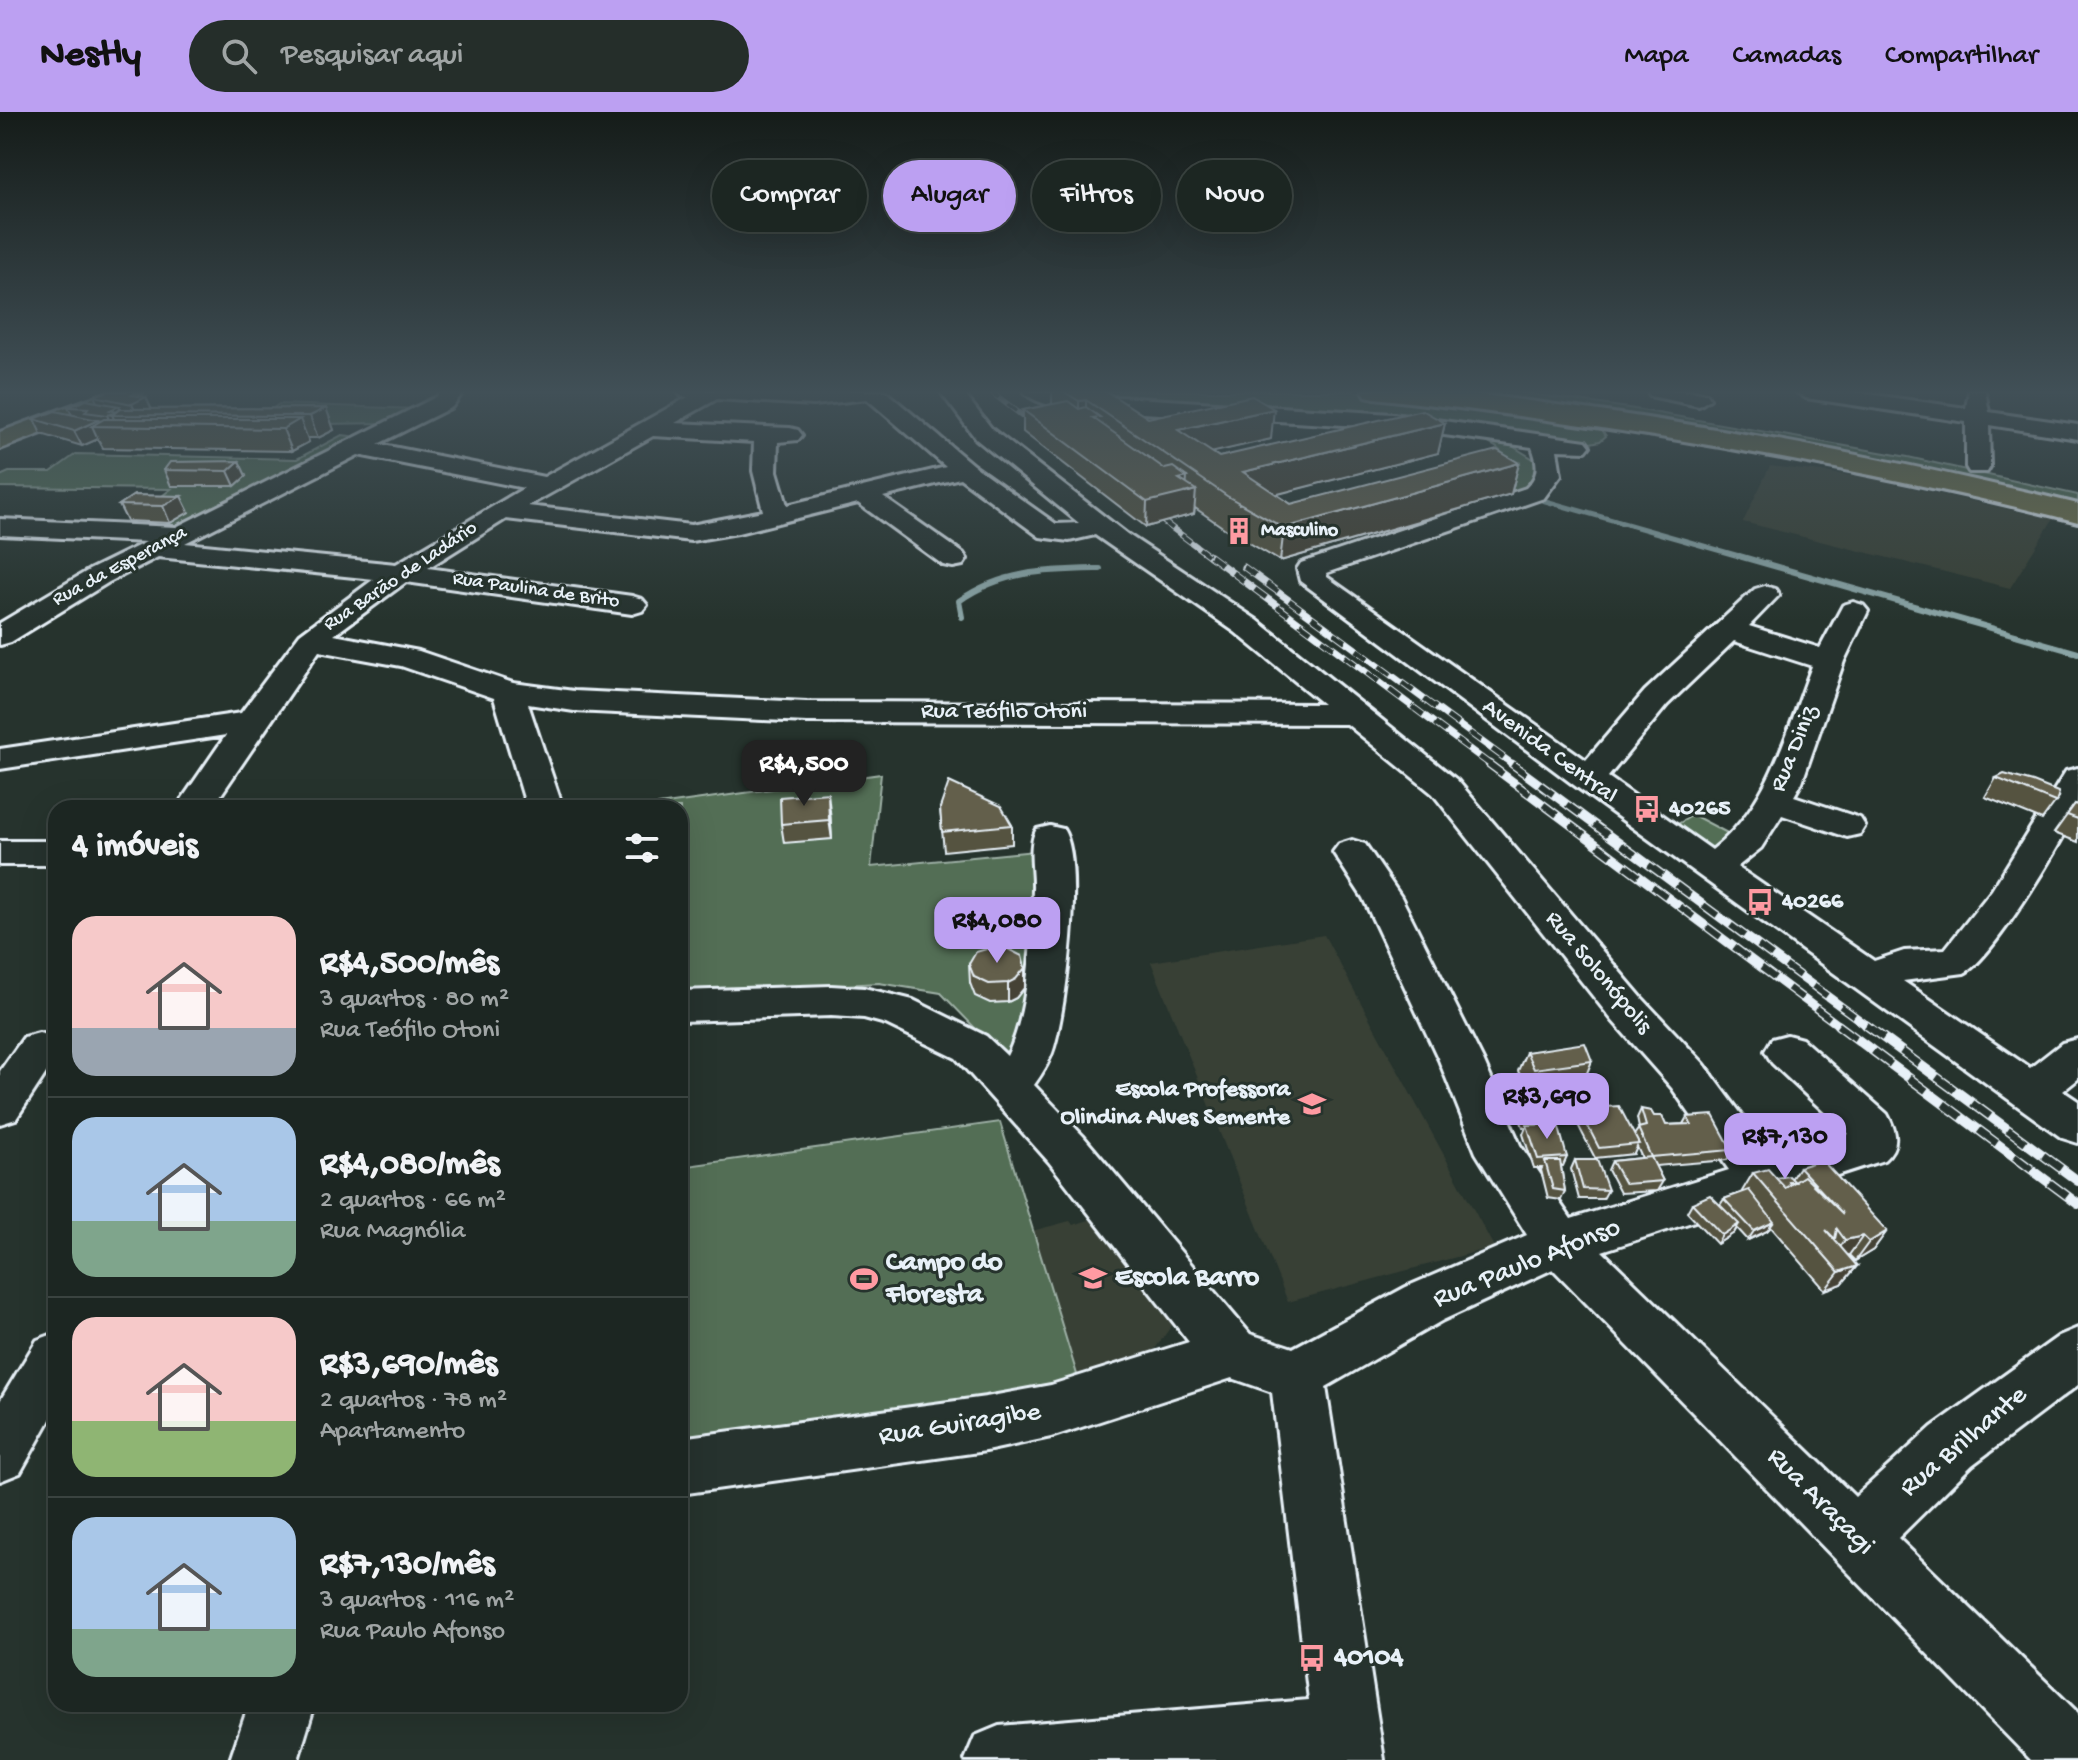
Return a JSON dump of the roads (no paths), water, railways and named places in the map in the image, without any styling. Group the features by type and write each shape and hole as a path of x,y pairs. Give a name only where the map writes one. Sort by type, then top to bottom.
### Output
{"main road":[{"path":"1873,468 2078,513"},
{"path":"1982,468 2078,490"}],"street":[{"name":"Rua da Esperança","path":"0,636 80,587 313,468"},
{"path":"462,468 549,485"},
{"name":"Rua Barão de Ladário","path":"199,800 311,640 327,625 401,573 501,511 581,468"},
{"path":"766,468 777,515"},
{"path":"501,511 679,534 721,529 863,495 943,468"},
{"path":"993,468 1101,532 1246,626 1357,714"},
{"name":"Avenida Central","path":"1549,468 1547,483 1535,493 1311,569 1310,574 1314,581 1345,605 1586,778 2078,1125"},
{"path":"863,495 953,559"},
{"path":"0,527 179,535"},
{"name":"Rua Paulina de Brito","path":"153,548 401,573 632,605"},
{"path":"1586,778 1607,760 1656,698 1765,595"},
{"name":"Rua Diniz","path":"1712,868 1748,840 1775,801 1791,769 1829,661 1853,611"},
{"path":"1728,629 1829,661"},
{"name":"Rua Teófilo Otoni","path":"311,640 408,658 508,692 620,705 807,712 1357,714"},
{"path":"508,692 542,800"},
{"name":"Rua Solonópolis","path":"1357,714 1425,770 1458,802 1627,1009 1688,1076 1764,1181"},
{"path":"0,759 252,721"},
{"path":"1868,979 1904,965 1950,963 1959,959 2006,898 2078,778"},
{"path":"1775,801 1847,826"},
{"path":"1009,1086 1031,1051 1039,1017 1053,883 1050,837"},
{"name":"Rua Araçagi","path":"1352,852 1382,897 1461,1060 1500,1153 1561,1244 2078,1760"},
{"path":"0,853 48,853"},
{"path":"688,1006 831,1001 864,1003 898,1011 971,1047 1066,1149 1232,1353 1297,1375 1348,1745 999,1760"},
{"path":"0,1106 32,1050"},
{"name":"Rua Paulo Afonso","path":"1297,1375 1383,1323 1561,1244 1764,1181 1867,1147 1873,1142 1871,1127 1787,1051"},
{"path":"2030,1092 2078,1055"},
{"name":"Rua Guiragibe","path":"688,1465 986,1424 1051,1411 1232,1353"},
{"name":"Rua Brilhante","path":"1856,1537 1952,1446 2078,1353"},
{"path":"0,1453 48,1372"},
{"path":"264,1760 279,1712"}],"waterway":[{"path":"1542,500 1744,558"},
{"path":"1739,556 1744,558"},
{"path":"1744,558 2078,653"},
{"path":"962,617 959,601 992,583 1044,571 1100,569"}],"railway":[{"path":"1164,522 1212,558"},
{"path":"1210,556 1492,766"},
{"path":"1244,567 1515,766"},
{"path":"1489,764 1841,1027"},
{"path":"1512,764 1869,1027"},
{"path":"1838,1025 2078,1204"},
{"path":"1866,1025 2078,1181"}],"place":[{"name":"Masculino","path":"1239,531"},
{"name":"40265","path":"1647,809"},
{"name":"40266","path":"1760,902"},
{"name":"Escola Professora Olindina Alves Semente","path":"1312,1104"},
{"name":"Escola Barro","path":"1093,1278"},
{"name":"Campo do Floresta","path":"864,1279"},
{"name":"40104","path":"1312,1658"}]}
